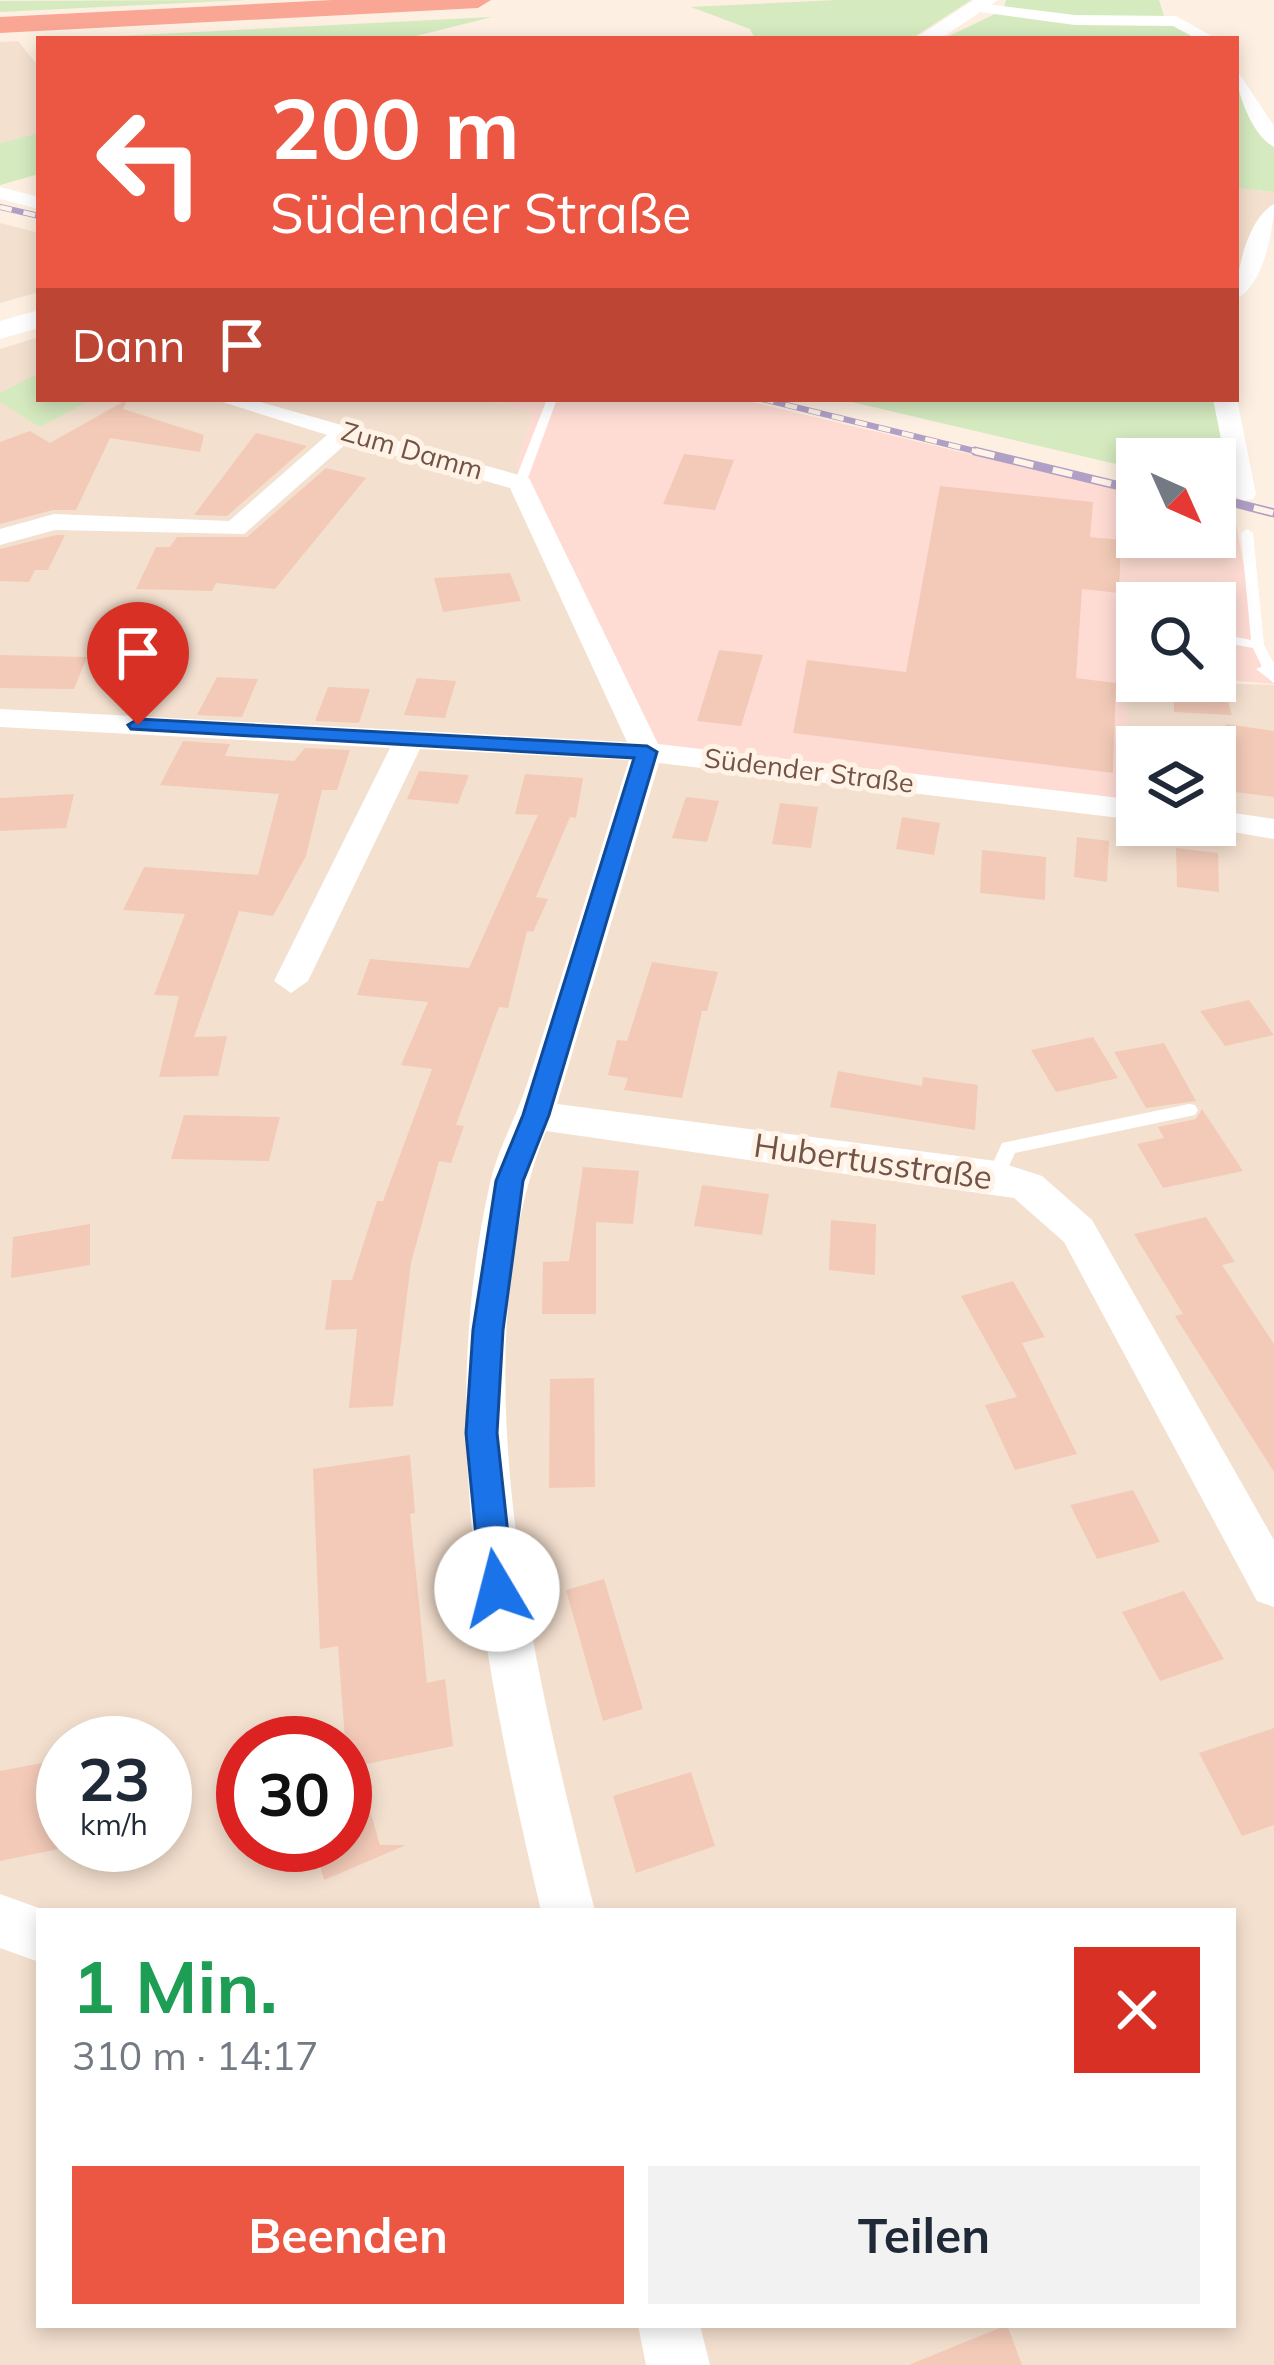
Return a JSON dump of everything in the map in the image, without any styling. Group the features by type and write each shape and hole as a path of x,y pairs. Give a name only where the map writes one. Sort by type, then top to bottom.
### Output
{"highway":[{"path":"0,21 318,0"},
{"path":"0,21 478,0"}],"street":[{"path":"930,36 983,4 1076,20 1176,21 1204,36"},
{"path":"1239,79 1274,142"},
{"path":"1252,101 1274,100"},
{"path":"0,194 36,202"},
{"path":"1239,287 1274,211"},
{"path":"0,330 36,320"},
{"name":"Zum Damm","path":"236,402 520,483 647,752"},
{"path":"1226,402 1244,494"},
{"path":"0,537 54,522 235,529 345,432"},
{"name":"Südender Straße","path":"0,718 647,752 1116,808"},
{"path":"291,981 409,740"},
{"path":"567,1908 517,1704 490,1550 482,1433 488,1330 509,1181 536,1115 647,752"},
{"path":"1236,823 1274,829"},
{"name":"Hubertusstraße","path":"536,1115 996,1176 1028,1187 1078,1232 1274,1585"},
{"path":"0,1921 36,1935"},
{"path":"670,2328 679,2365"}],"lane":[{"path":"520,483 551,402"},
{"path":"1247,533 1267,663"},
{"path":"1236,648 1267,663"},
{"path":"996,1176 1008,1148 1189,1110"}],"shaded area":[{"path":"18,41 36,63 36,134 0,143 0,42"},
{"path":"1239,188 1274,192 1274,211 1239,287"},
{"path":"0,223 36,232 36,293 0,303"},
{"path":"36,338 36,402 494,402 534,412 516,465 1116,801 1116,846 1236,846 1236,726 1127,726 1127,702 1236,702 1236,684 1274,685 1274,2365 0,2365 0,349"},
{"path":"494,402 752,402 1116,489 1116,558 1236,558 1236,524 1262,667 1274,684 1236,681 1236,582 1116,582 1116,702 1127,702 1127,726 1116,726 1116,807 647,752 520,483 516,465 534,412"}],"green space":[{"path":"246,0 0,12 0,1"},
{"path":"971,0 916,36 754,36 750,29 691,7"},
{"path":"1006,0 1159,0 1165,19 1050,16 1004,8"},
{"path":"997,13 1165,22 1198,36 949,36"},
{"path":"492,17 416,36 119,36"},
{"path":"1239,90 1274,144 1274,192 1239,188"},
{"path":"36,134 36,175 0,185 0,143"},
{"path":"36,375 36,402 87,402 40,427 0,402 0,393"},
{"path":"852,402 1225,402 1231,438 1116,438 1116,464"}],"building":[{"path":"123,402 126,402 123,409 204,435 200,452 110,438 76,510 53,510 0,524 0,442 30,431 50,443"},
{"path":"256,433 307,446 227,516 194,515"},
{"path":"684,454 734,460 715,510 663,504"},
{"path":"326,468 366,478 275,589 216,583 212,591 136,589 156,547 170,547 177,537 247,537"},
{"path":"940,486 1093,502 1090,537 1116,540 1119,582 1116,593 1082,589 1076,678 1116,683 1113,773 793,733 807,660 906,672"},
{"path":"65,535 48,570 35,570 29,582 0,581 0,549"},
{"path":"510,573 521,601 443,612 434,578"},
{"path":"719,650 763,655 741,726 697,721"},
{"path":"0,655 87,657 74,689 0,688"},
{"path":"217,677 258,679 242,717 197,715"},
{"path":"417,678 456,681 445,718 404,715"},
{"path":"328,687 370,689 359,723 315,721"},
{"path":"1174,702 1228,702 1232,715 1174,712"},
{"path":"1226,724 1274,731 1274,797 1236,792 1236,726"},
{"path":"183,741 230,744 225,756 294,761 305,748 350,750 337,790 322,790 306,856 273,916 239,911 194,1037 227,1036 218,1076 159,1077 179,996 154,995 185,914 123,910 144,867 258,875 279,794 160,785"},
{"path":"419,771 469,775 458,804 407,799"},
{"path":"525,774 583,778 576,818 570,817 536,897 548,899 533,932 527,931 508,1008 499,1007 456,1125 464,1126 451,1163 439,1161 411,1263 393,1406 349,1408 357,1329 325,1330 332,1280 352,1280 377,1201 383,1201 432,1069 401,1065 428,1002 357,995 370,959 469,968 538,815 515,814"},
{"path":"74,794 66,828 0,831 0,798"},
{"path":"686,797 719,801 707,842 672,838"},
{"path":"780,803 818,807 811,848 772,844"},
{"path":"902,817 940,823 934,855 896,849"},
{"path":"1077,837 1109,841 1107,882 1074,877"},
{"path":"1176,848 1218,853 1219,892 1177,887"},
{"path":"982,850 1046,857 1045,900 980,893"},
{"path":"652,962 718,972 707,1011 702,1011 682,1098 624,1090 628,1078 608,1075 617,1040 627,1041"},
{"path":"1249,1000 1274,1035 1225,1046 1200,1011"},
{"path":"1093,1037 1118,1078 1056,1092 1031,1050"},
{"path":"1164,1043 1196,1101 1146,1108 1114,1052"},
{"path":"838,1071 922,1086 923,1077 978,1085 975,1130 830,1107"},
{"path":"1202,1109 1243,1171 1163,1188 1137,1144 1164,1138 1158,1127 1196,1119"},
{"path":"184,1115 280,1117 269,1161 171,1159"},
{"path":"583,1167 639,1171 633,1224 596,1222 596,1314 542,1314 543,1262 569,1261"},
{"path":"702,1185 769,1194 762,1235 694,1226"},
{"path":"1206,1217 1235,1262 1222,1265 1274,1344 1274,1472 1175,1316 1183,1314 1134,1234"},
{"path":"831,1220 876,1224 875,1275 829,1270"},
{"path":"90,1224 90,1265 11,1278 13,1237"},
{"path":"1013,1281 1045,1337 1022,1343 1077,1454 1015,1470 985,1405 1017,1397 961,1296"},
{"path":"594,1378 595,1487 549,1488 550,1379"},
{"path":"410,1455 415,1513 410,1514 427,1683 445,1679 453,1746 372,1763 372,1716 343,1716 338,1646 320,1649 313,1469"},
{"path":"1133,1490 1160,1542 1097,1559 1070,1505"},
{"path":"604,1579 643,1709 603,1721 566,1590"},
{"path":"1184,1591 1224,1659 1160,1681 1122,1612"},
{"path":"1274,1728 1274,1825 1242,1836 1199,1753"},
{"path":"36,1764 36,1854 0,1861 0,1771"},
{"path":"691,1772 715,1846 636,1873 613,1796"},
{"path":"372,1818 380,1845 406,1845 372,1860"},
{"path":"1008,2328 1022,2365 911,2365"}],"railway":[{"path":"0,207 36,215"},
{"path":"774,402 987,454"},
{"path":"975,451 1116,485"},
{"path":"1236,503 1274,513"}],"route":[{"path":"138,725 647,752 536,1115 509,1181 488,1330 482,1433 497,1589"}]}
